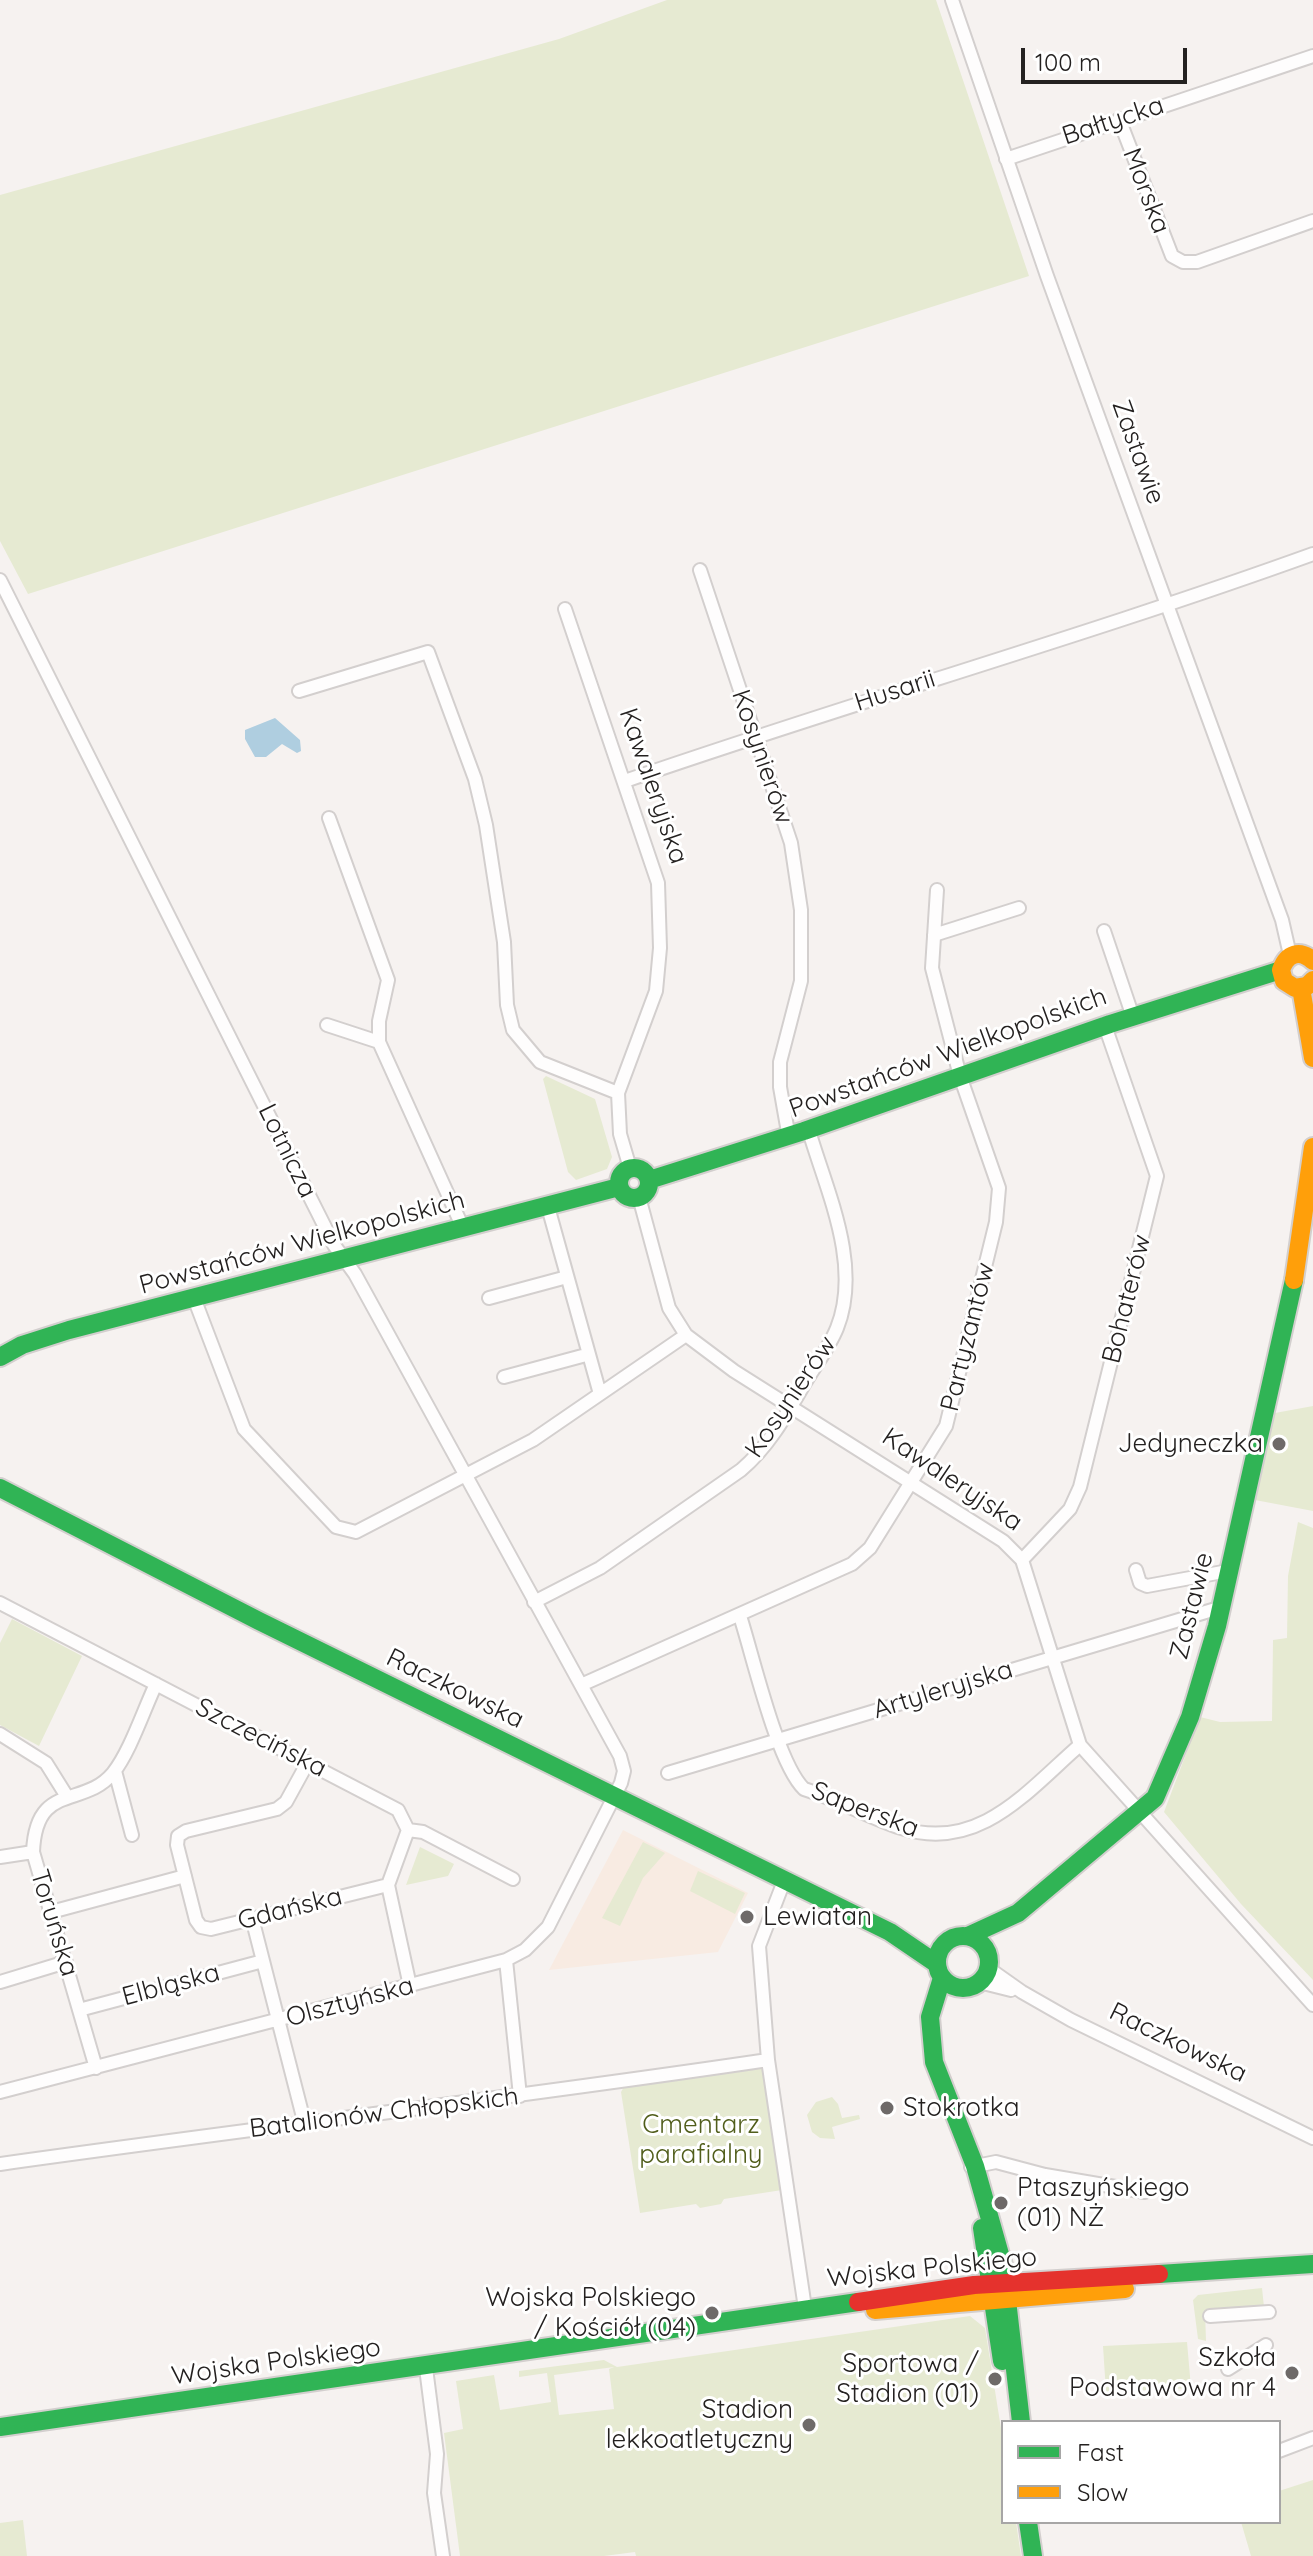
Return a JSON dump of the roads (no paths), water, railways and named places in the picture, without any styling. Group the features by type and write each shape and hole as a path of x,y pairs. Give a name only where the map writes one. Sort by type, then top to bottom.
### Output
{"street":[{"name":"Zastawie","path":"952,0 1006,159 1282,920 1298,970 1313,1058"},
{"name":"Bałtycka","path":"1006,159 1313,56"},
{"name":"Morska","path":"1119,119 1172,256 1183,262 1197,262 1313,221"},
{"name":"Husarii","path":"625,781 754,736 1167,607 1313,554"},
{"name":"Kosynierów","path":"700,570 791,843 801,910 801,981 780,1062 780,1087 789,1138"},
{"name":"Lotnicza","path":"0,580 343,1259 355,1274 622,1764 621,1783 614,1798"},
{"name":"Kawaleryjska","path":"565,609 658,883 660,948 656,991 618,1093 620,1134 630,1168"},
{"path":"299,691 428,652 475,779 486,825 504,942 507,1005 513,1030 540,1062 618,1093"},
{"path":"329,818 388,980 379,1021 379,1042 463,1228"},
{"name":"Partyzantów","path":"581,1685 852,1564 870,1548 946,1426 999,1204 995,1170 960,1076 932,968 937,890"},
{"path":"934,935 1019,908"},
{"path":"1104,931 1132,1014"},
{"name":"Powstańców Wielkopolskich","path":"649,1180 789,1138 1104,1023 1298,970"},
{"name":"Bohaterów","path":"1022,1560 1070,1509 1080,1487 1157,1176 1104,1023"},
{"path":"327,1025 379,1042"},
{"name":"Kosynierów","path":"534,1602 600,1568 741,1470 760,1453 791,1407 836,1329 846,1281 845,1253 809,1131"},
{"name":"Zastawie","path":"1140,1810 1155,1798 1186,1731 1219,1608 1296,1271 1307,1216 1313,1147"},
{"path":"630,1168 642,1170 649,1180 647,1190 639,1197 625,1195 619,1187 622,1174 630,1168"},
{"name":"Powstańców Wielkopolskich","path":"0,1357 37,1339 619,1187"},
{"name":"Kawaleryjska","path":"639,1197 669,1308 686,1335 791,1407 1003,1541 1022,1560 1055,1655 1080,1745 1140,1810"},
{"path":"548,1207 586,1355 600,1394"},
{"path":"489,1298 567,1277"},
{"path":"194,1298 244,1429 336,1527 349,1531 365,1529 533,1440 686,1335"},
{"path":"504,1377 586,1355"},
{"name":"Raczkowska","path":"0,1488 614,1798 890,1932 946,1977"},
{"path":"1136,1570 1140,1583 1147,1586 1228,1571"},
{"name":"Szczecińska","path":"0,1603 398,1810 408,1830 423,1832 513,1879"},
{"name":"Artyleryjska","path":"668,1773 1219,1608"},
{"name":"Saperska","path":"740,1616 779,1741 797,1782 804,1789 899,1827 942,1835 985,1825 1080,1745"},
{"path":"0,1734 46,1763 66,1795 100,1786 115,1771 156,1684"},
{"path":"51,1912 185,1876 178,1836 186,1831 277,1809 286,1802 308,1762"},
{"path":"115,1771 132,1835"},
{"name":"Toruńska","path":"66,1795 45,1812 34,1840 33,1852 96,2068"},
{"name":"Olsztyńska","path":"0,2092 506,1960 532,1945 548,1927 614,1798"},
{"path":"1021,2420 999,2290 971,2167 932,2052 930,2017 946,1977 945,1943 1018,1913 1140,1810 1313,2005"},
{"path":"408,1830 388,1885 410,1986"},
{"path":"0,1857 33,1852"},
{"name":"Gdańska","path":"185,1876 196,1920 201,1927 211,1929 388,1885"},
{"path":"784,1881 759,1946 768,2060 805,2308"},
{"path":"946,1977 985,1969 1018,1913"},
{"path":"252,1918 304,2121"},
{"name":"Raczkowska","path":"890,1932 945,1943"},
{"path":"968,1936 981,1943 985,1969"},
{"path":"506,1960 520,2096"},
{"name":"Elbląska","path":"79,2010 263,1961"},
{"path":"0,1982 66,1962"},
{"name":"Raczkowska","path":"985,1969 1022,1992 1313,2138"},
{"name":"Batalionów Chłopskich","path":"0,2164 768,2060"},
{"path":"971,2167 996,2162 1045,2175 1145,2192"},
{"name":"Wojska Polskiego","path":"0,2427 426,2368 805,2308 1313,2264"},
{"name":"Wojska Polskiego","path":"559,2348 616,2346 999,2290 1313,2274"},
{"path":"999,2290 1011,2420"},
{"path":"1210,2316 1269,2312"},
{"path":"1228,2369 1266,2345"},
{"path":"426,2368 437,2454 434,2493 443,2556"},
{"path":"1281,2450 1313,2438"},
{"path":"1029,2525 1033,2556"}],"water":[{"path":"275,718 300,740 301,751 297,753 282,744 266,757 255,757 245,739 245,730"}],"place":[{"name":"Jedyneczka","path":"1279,1444"},
{"name":"Lewiatan","path":"747,1917"},
{"name":"Stokrotka","path":"887,2108"},
{"name":"Ptaszyńskiego (01) NŻ","path":"1001,2203"},
{"name":"Wojska Polskiego / Kościół (04)","path":"712,2313"},
{"name":"Szkoła Podstawowa nr 4","path":"1292,2373"},
{"name":"Sportowa / Stadion (01)","path":"995,2379"},
{"name":"Stadion lekkoatletyczny","path":"809,2425"}],"park label":[{"name":"Cmentarz parafialny","path":"701,2140"}]}
